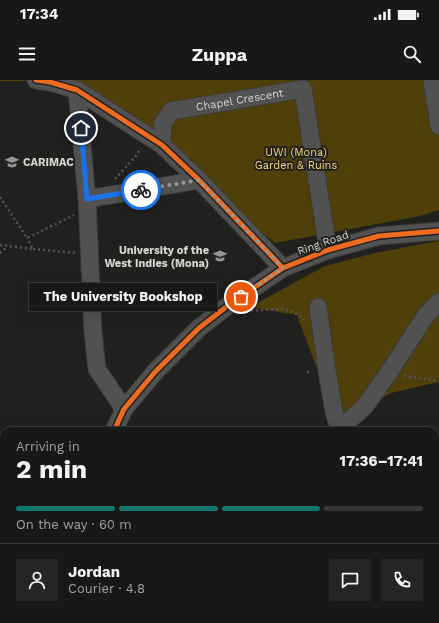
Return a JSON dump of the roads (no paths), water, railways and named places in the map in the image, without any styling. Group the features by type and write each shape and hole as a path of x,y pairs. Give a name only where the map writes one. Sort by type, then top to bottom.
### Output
{"street":[{"path":"36,80 50,82 77,90 155,141 199,180 283,268"},
{"path":"432,80 439,126"},
{"name":"Chapel Crescent","path":"155,141 163,123 171,111 303,89 328,250"},
{"path":"77,90 87,203 93,332 97,369 124,408"},
{"path":"87,203 110,195 199,180"},
{"name":"Ring Road","path":"116,427 124,408 155,372 199,328 230,304 283,268 328,250 379,236 439,231"},
{"path":"343,427 365,406 388,374 426,315 439,302"},
{"path":"318,307 326,371 334,412 339,427"}],"place":[{"name":"CARIMAC","path":"12,162"},
{"name":"University of the West Indies (Mona)","path":"220,256"},
{"name":"The University Bookshop","path":"241,297"}],"park label":[{"name":"UWI (Mona) Garden & Ruins","path":"296,158"}]}
